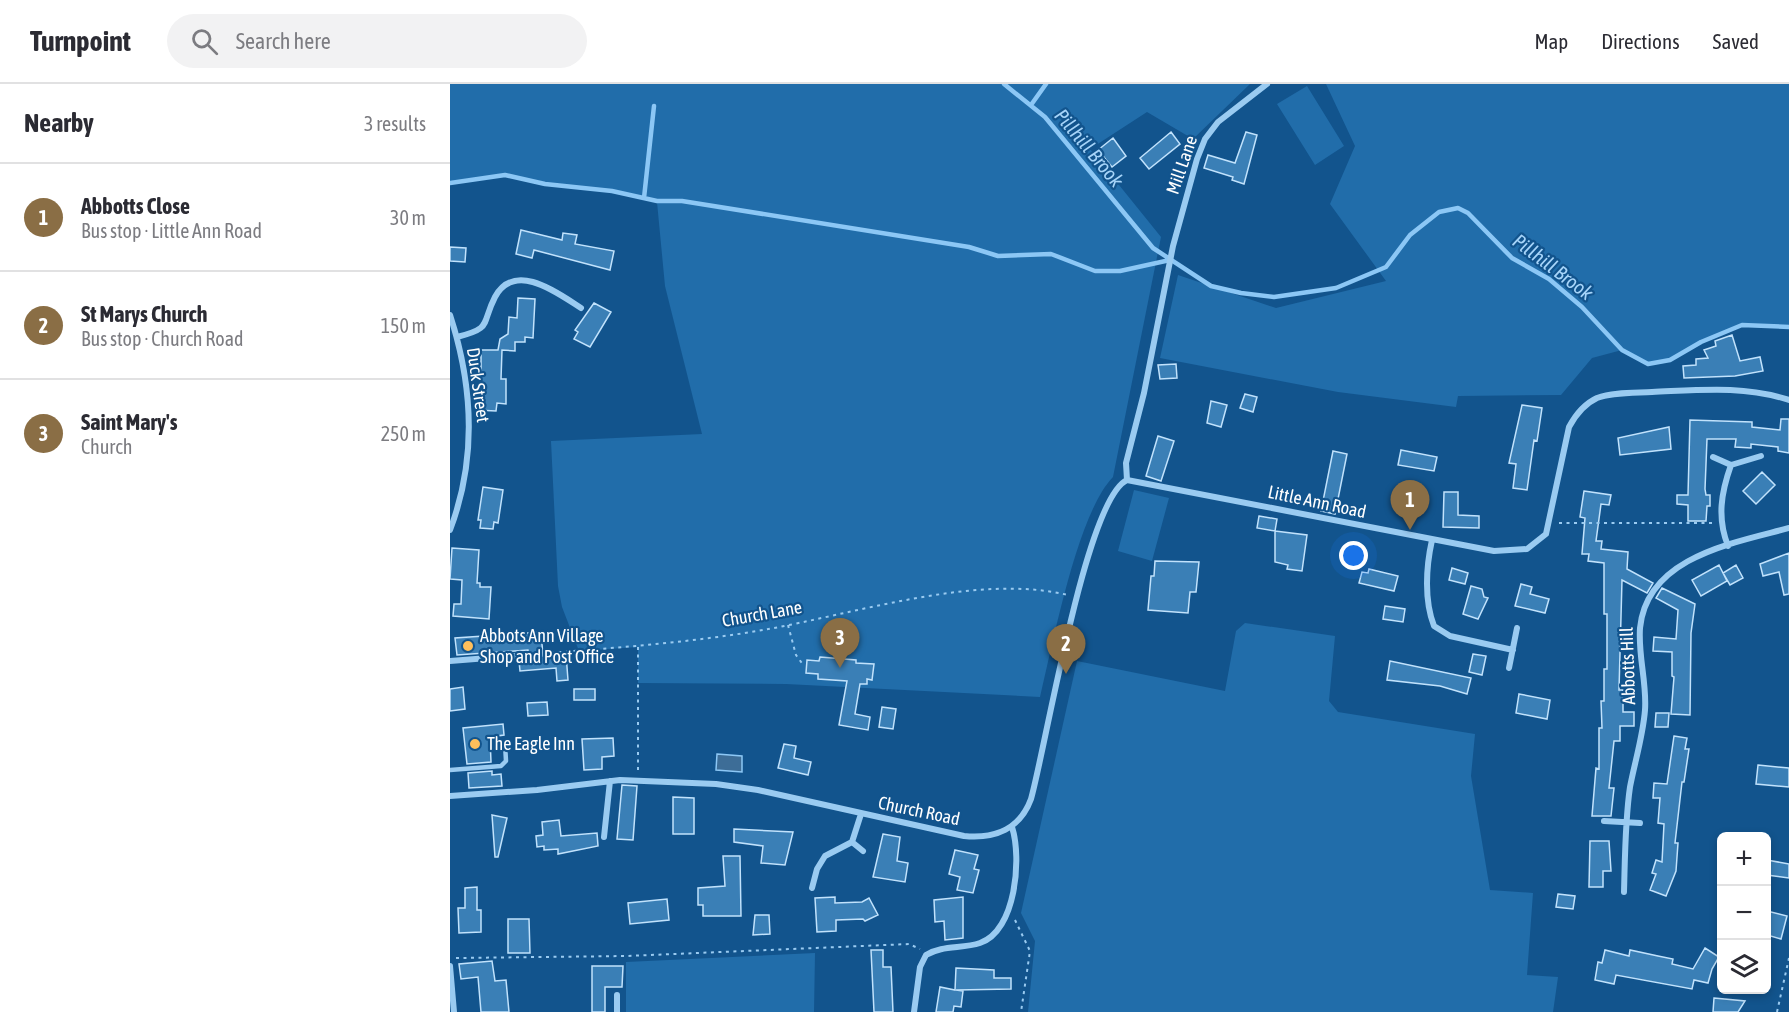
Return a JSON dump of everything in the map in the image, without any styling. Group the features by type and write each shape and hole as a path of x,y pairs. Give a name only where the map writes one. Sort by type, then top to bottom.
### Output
{"street":[{"name":"Mill Lane","path":"1127,480 1126,463 1173,246 1197,159 1205,139 1218,122 1267,84"},
{"path":"457,338 475,333 485,325 495,297 512,282 530,280 539,283 581,308"},
{"name":"Duck Street","path":"450,315 452,329 457,338 468,398 470,439 465,486 450,530"},
{"name":"Little Ann Road","path":"1127,480 1432,540 1494,551 1518,551 1540,541 1550,523 1569,427 1583,407 1596,399 1633,393 1731,389 1762,392 1789,400"},
{"path":"1713,457 1731,465 1761,456"},
{"path":"1728,546 1721,523 1725,482 1731,465"},
{"path":"914,1012 921,967 926,955 943,948 967,946 987,940 1002,926 1018,858 1012,827 1027,812 1036,784 1077,597 1094,538 1117,488 1127,480"},
{"name":"Abbotts Hill","path":"1624,892 1627,822 1646,708 1640,639 1642,618 1647,603 1654,589 1668,574 1684,563 1728,546 1789,528"},
{"path":"1432,540 1427,573 1429,605 1434,626 1450,636 1513,650"},
{"path":"1509,668 1517,628"},
{"path":"450,661 526,655"},
{"name":"Church Road","path":"450,795 537,790 638,780 738,786 977,838 989,837 1012,827"},
{"path":"604,837 610,781"},
{"path":"812,888 817,869 825,856 852,842 861,814"},
{"path":"1604,821 1640,823"},
{"path":"852,842 863,851"},
{"path":"450,966 454,1012"},
{"path":"617,995 617,1012"}],"lane":[{"path":"450,770 501,766 506,761 505,744"}],"path":[{"path":"1550,523 1721,523"},
{"name":"Church Lane","path":"526,655 691,641 972,591 1038,591 1077,597"},
{"path":"788,625 796,655 804,666"},
{"path":"638,646 638,780"},
{"path":"1008,907 1030,951 1021,1012"},
{"path":"450,958 627,956 909,944 918,947 926,955"},
{"path":"1777,1012 1789,958"}],"shaded area":[{"path":"450,84 1250,84 1193,139 1147,112 1090,149 1161,237 1113,477 1100,495 1078,549 1059,614 1040,697 786,684 638,683 638,647 579,651 562,607 558,586 551,441 702,434 665,286 657,202 612,191 545,184 505,175 450,183"},
{"path":"1326,84 1789,84 1789,327 1742,325 1660,363 1648,364 1622,350 1592,358 1561,395 1458,396 1456,407 1338,392 1160,358 1178,275 1276,308 1386,281 1330,204 1355,146"},
{"path":"1307,86 1344,146 1315,165 1277,104"},
{"path":"1134,490 1169,498 1152,561 1118,551"},
{"path":"1245,623 1335,636 1329,701 1338,712 1475,734 1471,776 1490,890 1533,893 1527,975 1558,977 1553,1012 1028,1012 1035,941 1021,913 1077,661 1225,691 1236,631"},
{"path":"717,754 742,756 742,772 716,770"},
{"path":"815,953 814,1012 626,1012 626,962"}],"building":[{"path":"1171,132 1180,144 1149,169 1140,158"},
{"path":"1246,132 1257,135 1244,184 1232,180 1233,177 1204,168 1208,155 1235,163"},
{"path":"1113,138 1126,156 1112,167 1098,150"},
{"path":"521,230 562,240 563,233 577,235 575,244 614,251 610,270 534,250 532,258 516,254"},
{"path":"450,247 466,248 465,262 450,261"},
{"path":"518,298 535,299 533,338 525,337 525,342 515,342 515,351 502,350 501,379 506,379 506,404 497,403 496,411 476,410 477,392 481,392 481,350 498,350 500,339 508,334 509,317 517,318"},
{"path":"594,303 611,312 590,347 574,339 578,332 575,330"},
{"path":"1732,335 1740,361 1760,357 1763,371 1735,376 1684,378 1683,366 1696,365 1696,359 1708,358 1704,350 1716,346 1715,341"},
{"path":"1176,364 1177,378 1160,379 1158,365"},
{"path":"1245,394 1257,397 1253,412 1240,408"},
{"path":"1211,401 1227,405 1221,427 1207,423"},
{"path":"1522,405 1542,408 1537,441 1534,440 1527,490 1513,488 1516,464 1509,463"},
{"path":"1781,419 1789,419 1789,453 1778,451 1778,447 1751,444 1751,448 1735,447 1736,439 1707,439 1705,489 1706,495 1710,495 1710,506 1707,506 1706,521 1688,521 1688,505 1677,504 1677,495 1688,495 1690,420 1752,422 1752,427 1780,430"},
{"path":"1669,427 1671,449 1620,455 1618,438"},
{"path":"1158,436 1174,441 1161,481 1146,476"},
{"path":"1401,450 1437,457 1434,471 1398,465"},
{"path":"1333,451 1347,454 1335,514 1321,511"},
{"path":"1762,472 1775,485 1756,504 1743,491"},
{"path":"483,487 503,490 498,523 494,522 493,529 480,528 481,520 478,520"},
{"path":"1584,491 1611,495 1609,505 1601,504 1596,541 1602,541 1601,549 1628,552 1627,569 1653,583 1647,593 1622,580 1619,690 1623,690 1623,712 1634,712 1634,726 1620,726 1620,741 1614,741 1609,788 1614,788 1611,816 1592,816 1596,768 1599,769 1599,728 1602,728 1601,701 1604,701 1604,669 1607,669 1607,614 1604,614 1604,563 1588,561 1589,554 1582,554 1585,518 1580,517"},
{"path":"1444,492 1458,492 1458,515 1479,516 1479,528 1443,527"},
{"path":"1259,516 1277,519 1275,531 1257,528"},
{"path":"1275,531 1307,535 1302,571 1287,569 1288,565 1275,562"},
{"path":"452,548 479,550 477,583 480,583 480,587 491,587 489,619 453,616 454,604 461,604 462,580 450,579"},
{"path":"1789,553 1789,594 1784,595 1779,572 1763,576 1760,564"},
{"path":"1155,561 1199,562 1196,592 1190,592 1188,613 1148,610 1151,576 1154,576"},
{"path":"1719,565 1727,581 1701,596 1692,580"},
{"path":"1736,565 1743,578 1730,585 1723,573"},
{"path":"1452,568 1468,573 1465,584 1449,580"},
{"path":"1369,569 1398,576 1394,591 1359,583 1362,572 1368,573"},
{"path":"1521,584 1532,587 1530,594 1549,599 1545,613 1515,606"},
{"path":"1471,586 1482,589 1484,597 1488,598 1478,619 1463,614"},
{"path":"1662,588 1695,604 1691,633 1690,715 1671,714 1674,677 1672,676 1672,652 1653,651 1654,637 1676,639 1678,610 1656,598"},
{"path":"1385,606 1405,609 1403,622 1383,619"},
{"path":"541,632 543,656 566,654 568,680 557,681 556,668 520,671 519,661 531,657 528,650 457,655 455,638"},
{"path":"1473,654 1486,656 1482,675 1469,672"},
{"path":"820,657 874,664 872,680 867,679 867,684 860,684 855,714 870,717 868,730 839,725 847,681 818,679 818,674 806,673 807,660 819,661"},
{"path":"1390,661 1471,678 1467,694 1440,686 1387,680"},
{"path":"463,687 465,709 450,711 450,689"},
{"path":"574,689 595,689 595,700 574,700"},
{"path":"1519,694 1550,700 1547,719 1516,713"},
{"path":"547,702 548,715 528,716 527,703"},
{"path":"882,707 896,709 893,729 879,727"},
{"path":"1656,713 1669,713 1668,727 1655,727"},
{"name":"The Eagle Inn","path":"503,724 504,735 490,737 491,762 467,764 463,728"},
{"path":"1674,736 1687,738 1685,749 1689,749 1684,782 1682,782 1675,843 1678,843 1676,871 1666,896 1650,890 1656,874 1652,873 1656,860 1662,862 1664,824 1658,823 1660,798 1653,798 1654,783 1667,784"},
{"path":"613,738 614,756 602,757 602,769 584,770 582,739"},
{"path":"784,744 796,746 794,758 811,762 808,775 778,768"},
{"path":"1758,765 1789,768 1789,787 1756,784"},
{"path":"492,771 492,775 501,774 502,786 469,788 468,773"},
{"path":"622,785 637,786 633,840 617,839"},
{"path":"673,797 694,798 694,834 673,834"},
{"path":"492,815 507,818 498,857 495,857"},
{"path":"559,820 561,836 597,833 598,846 558,854 558,849 544,850 544,846 537,847 536,836 543,835 542,822"},
{"path":"734,829 793,832 785,865 761,863 763,846 734,842"},
{"path":"883,834 900,837 897,861 908,863 905,882 873,877"},
{"path":"1590,841 1609,841 1611,871 1603,871 1603,887 1589,887"},
{"path":"955,850 978,855 974,869 979,870 973,893 957,890 960,877 949,874"},
{"path":"723,856 740,856 741,916 703,916 703,905 698,905 698,888 725,886"},
{"path":"1771,861 1789,864 1789,878 1771,876"},
{"path":"477,887 477,910 481,910 481,932 459,933 458,908 465,908 465,888"},
{"path":"1558,894 1575,896 1573,909 1556,907"},
{"path":"835,897 835,903 862,902 869,898 878,915 865,921 863,919 836,920 836,931 817,932 815,898"},
{"path":"963,897 963,938 945,940 944,921 935,922 934,900"},
{"path":"667,899 669,920 630,924 628,903"},
{"path":"1771,912 1787,916 1781,939 1771,936"},
{"path":"755,915 769,915 770,934 753,935"},
{"path":"508,919 529,919 530,953 508,953"},
{"path":"1705,948 1717,956 1708,983 1694,980 1692,989 1616,975 1614,984 1595,980 1598,962 1602,963 1605,950 1629,956 1630,950 1673,959 1672,964 1693,969"},
{"path":"871,950 883,950 883,967 891,967 893,1012 874,1012"},
{"path":"492,961 495,981 506,980 509,1012 481,1012 478,977 461,979 459,964"},
{"path":"592,966 623,966 622,987 605,987 605,1012 592,1012"},
{"path":"956,968 994,970 994,978 1011,978 1011,989 956,990 963,991 961,1007 954,1006 953,1012 936,1012 940,987 955,990"},
{"path":"1714,998 1745,1001 1738,1012 1713,1012"}],"waterway":[{"name":"Pillhill Brook","path":"1004,84 1045,117 1153,248 1211,286 1274,297 1336,288 1386,267 1410,235 1439,212 1458,208 1468,213 1512,258 1549,279 1582,307 1622,350 1648,364 1670,360 1701,342 1742,325 1789,327"},
{"path":"1031,105 1046,84"},
{"path":"644,198 654,106"},
{"path":"450,183 505,175 545,184 612,191 657,201 682,201 969,247 998,256 1051,254 1095,271 1120,271 1170,260"}],"place":[{"name":"Abbotts Close","path":"1410,530"},
{"name":"Abbots Ann Village Shop and Post Office","path":"468,646"},
{"name":"Saint Mary's","path":"840,668"},
{"name":"St Marys Church","path":"1066,674"},
{"name":"The Eagle Inn","path":"475,744"}]}
